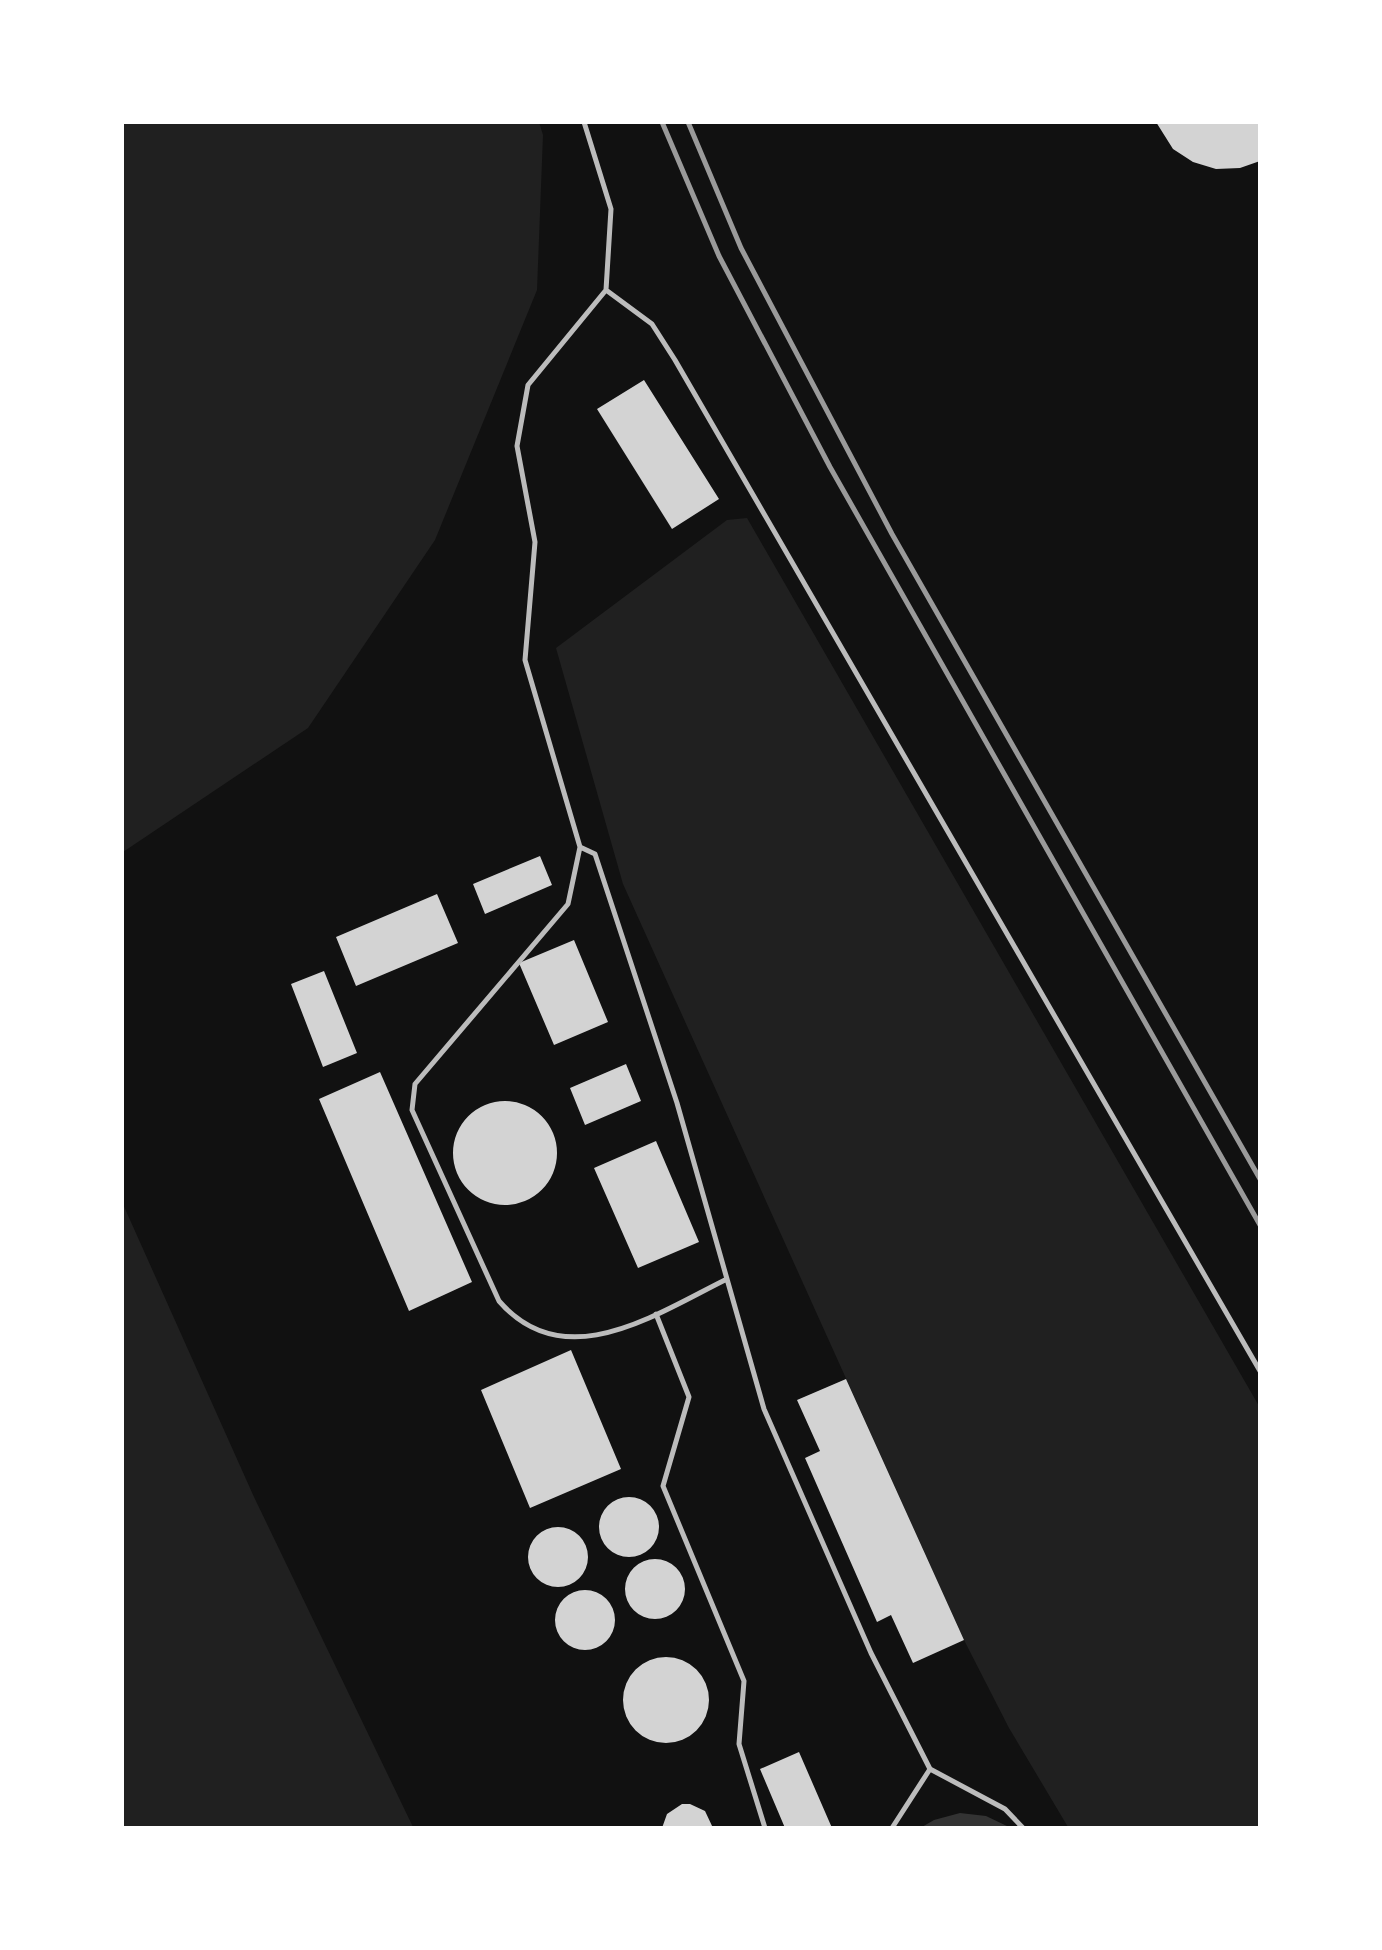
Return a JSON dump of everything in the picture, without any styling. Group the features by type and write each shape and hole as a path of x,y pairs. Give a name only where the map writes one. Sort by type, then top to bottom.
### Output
{"lane":[{"path":"584,122 611,209 606,290 528,385 517,446 536,542 525,660 580,847 568,904 415,1084 412,1110 494,1290 513,1317 535,1331 565,1339 605,1334 656,1314 727,1279"},
{"path":"606,290 652,324 675,360 1259,1371"},
{"path":"580,847 594,854 677,1102 764,1409 871,1653 930,1769 1005,1809 1023,1828"},
{"path":"656,1314 689,1397 663,1486 744,1681 739,1745 765,1828"},
{"path":"892,1828 930,1769"}],"shaded area":[{"path":"123,122 539,122 543,135 537,290 435,540 308,728 123,852"},
{"path":"747,518 1259,1406 1259,1827 1068,1827 1009,1728 964,1640 623,884 556,648 727,520"},
{"path":"122,1202 254,1497 413,1827 123,1827"},
{"path":"960,1813 986,1816 1009,1827 922,1827 934,1820"}],"building":[{"path":"1156,122 1260,122 1260,161 1240,168 1216,169 1193,162 1173,149"},
{"path":"644,380 719,499 672,529 597,409"},
{"path":"540,856 552,885 485,914 473,884"},
{"path":"437,894 458,943 356,986 336,937"},
{"path":"574,940 608,1022 554,1045 519,963"},
{"path":"324,971 357,1053 323,1067 291,984"},
{"path":"626,1064 641,1101 585,1125 570,1088"},
{"path":"380,1072 472,1282 409,1311 319,1099"},
{"path":"505,1101 525,1105 548,1124 553,1133 557,1153 553,1173 534,1196 525,1201 505,1205 485,1201 462,1182 457,1173 453,1153 457,1133 476,1110 485,1105"},
{"path":"656,1141 699,1242 638,1268 594,1168"},
{"path":"571,1350 621,1469 530,1508 481,1390"},
{"path":"846,1379 964,1640 913,1663 891,1615 877,1622 805,1458 820,1451 797,1400"},
{"path":"629,1497 646,1502 654,1510 659,1527 654,1544 646,1552 629,1557 612,1552 604,1544 599,1527 604,1510 612,1502"},
{"path":"558,1527 575,1532 583,1540 588,1557 583,1574 575,1582 558,1587 541,1582 533,1574 528,1557 533,1540 541,1532"},
{"path":"655,1559 672,1564 680,1572 685,1589 680,1606 672,1614 655,1619 638,1614 630,1606 625,1589 630,1572 638,1564"},
{"path":"585,1590 602,1595 610,1603 615,1620 610,1637 602,1645 585,1650 568,1645 560,1637 555,1620 560,1603 568,1595"},
{"path":"666,1657 690,1664 702,1676 709,1700 702,1724 690,1736 666,1743 642,1736 630,1724 623,1700 630,1676 642,1664"},
{"path":"799,1752 832,1828 785,1828 760,1769"},
{"path":"682,1804 690,1804 705,1811 713,1828 662,1828 667,1814"}],"railway":[{"path":"662,122 719,256 830,467 1260,1225"},
{"path":"688,122 741,248 892,534 1260,1179"}]}
